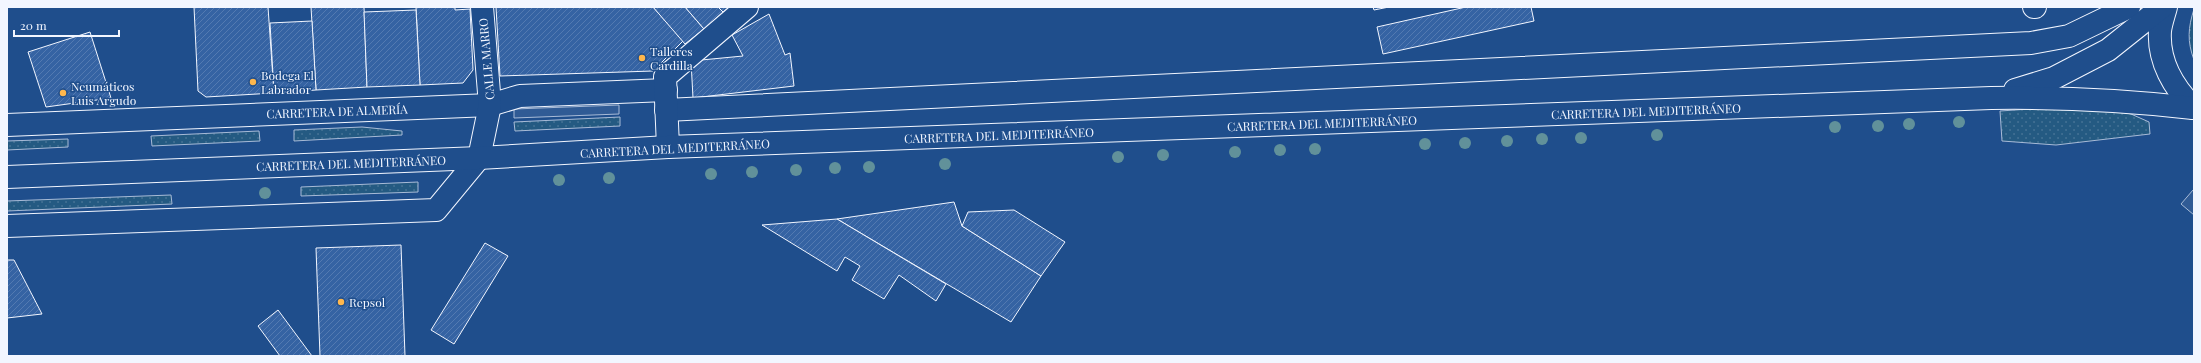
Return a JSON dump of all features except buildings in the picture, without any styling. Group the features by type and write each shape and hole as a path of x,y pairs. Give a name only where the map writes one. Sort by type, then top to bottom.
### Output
{"main road":[{"name":"CALLE MARRO","path":"479,158 490,105 482,7"},
{"path":"668,147 665,77 747,7"},
{"name":"CARRETERA DE ALMERÍA","path":"7,125 490,105 520,96 666,100 2031,43 2069,36 2129,7"},
{"name":"CARRETERA DEL MEDITERRÁNEO","path":"1991,98 2054,78 2108,50 2162,7"},
{"path":"2166,7 2160,31 2163,60 2175,86 2194,108"},
{"name":"CARRETERA DEL MEDITERRÁNEO","path":"7,177 479,158 668,147 1991,98 2099,98 2194,108"},
{"path":"7,226 436,210 479,158"}],"shaded area":[{"path":"2194,9 2194,60 2190,47 2189,34 2190,22"},
{"path":"619,105 619,114 514,118 514,109"},
{"path":"2090,105 2122,110 2149,122 2150,134 2056,145 2002,141 2000,111"},
{"path":"620,117 620,126 515,131 514,122"},
{"path":"362,127 402,131 402,135 294,141 294,130"},
{"path":"259,131 260,141 152,146 151,136"},
{"path":"68,139 68,147 7,150 7,141"},
{"path":"418,182 418,192 301,196 301,187"},
{"path":"2193,190 2194,191 2194,215 2181,204"},
{"path":"171,195 172,204 7,211 7,201"}],"place":[{"name":"Talleres Cardilla","path":"642,58"},
{"name":"Bodega El Labrador","path":"253,82"},
{"name":"Neumáticos Luis Argudo","path":"63,93"},
{"name":"Repsol","path":"341,302"}]}
